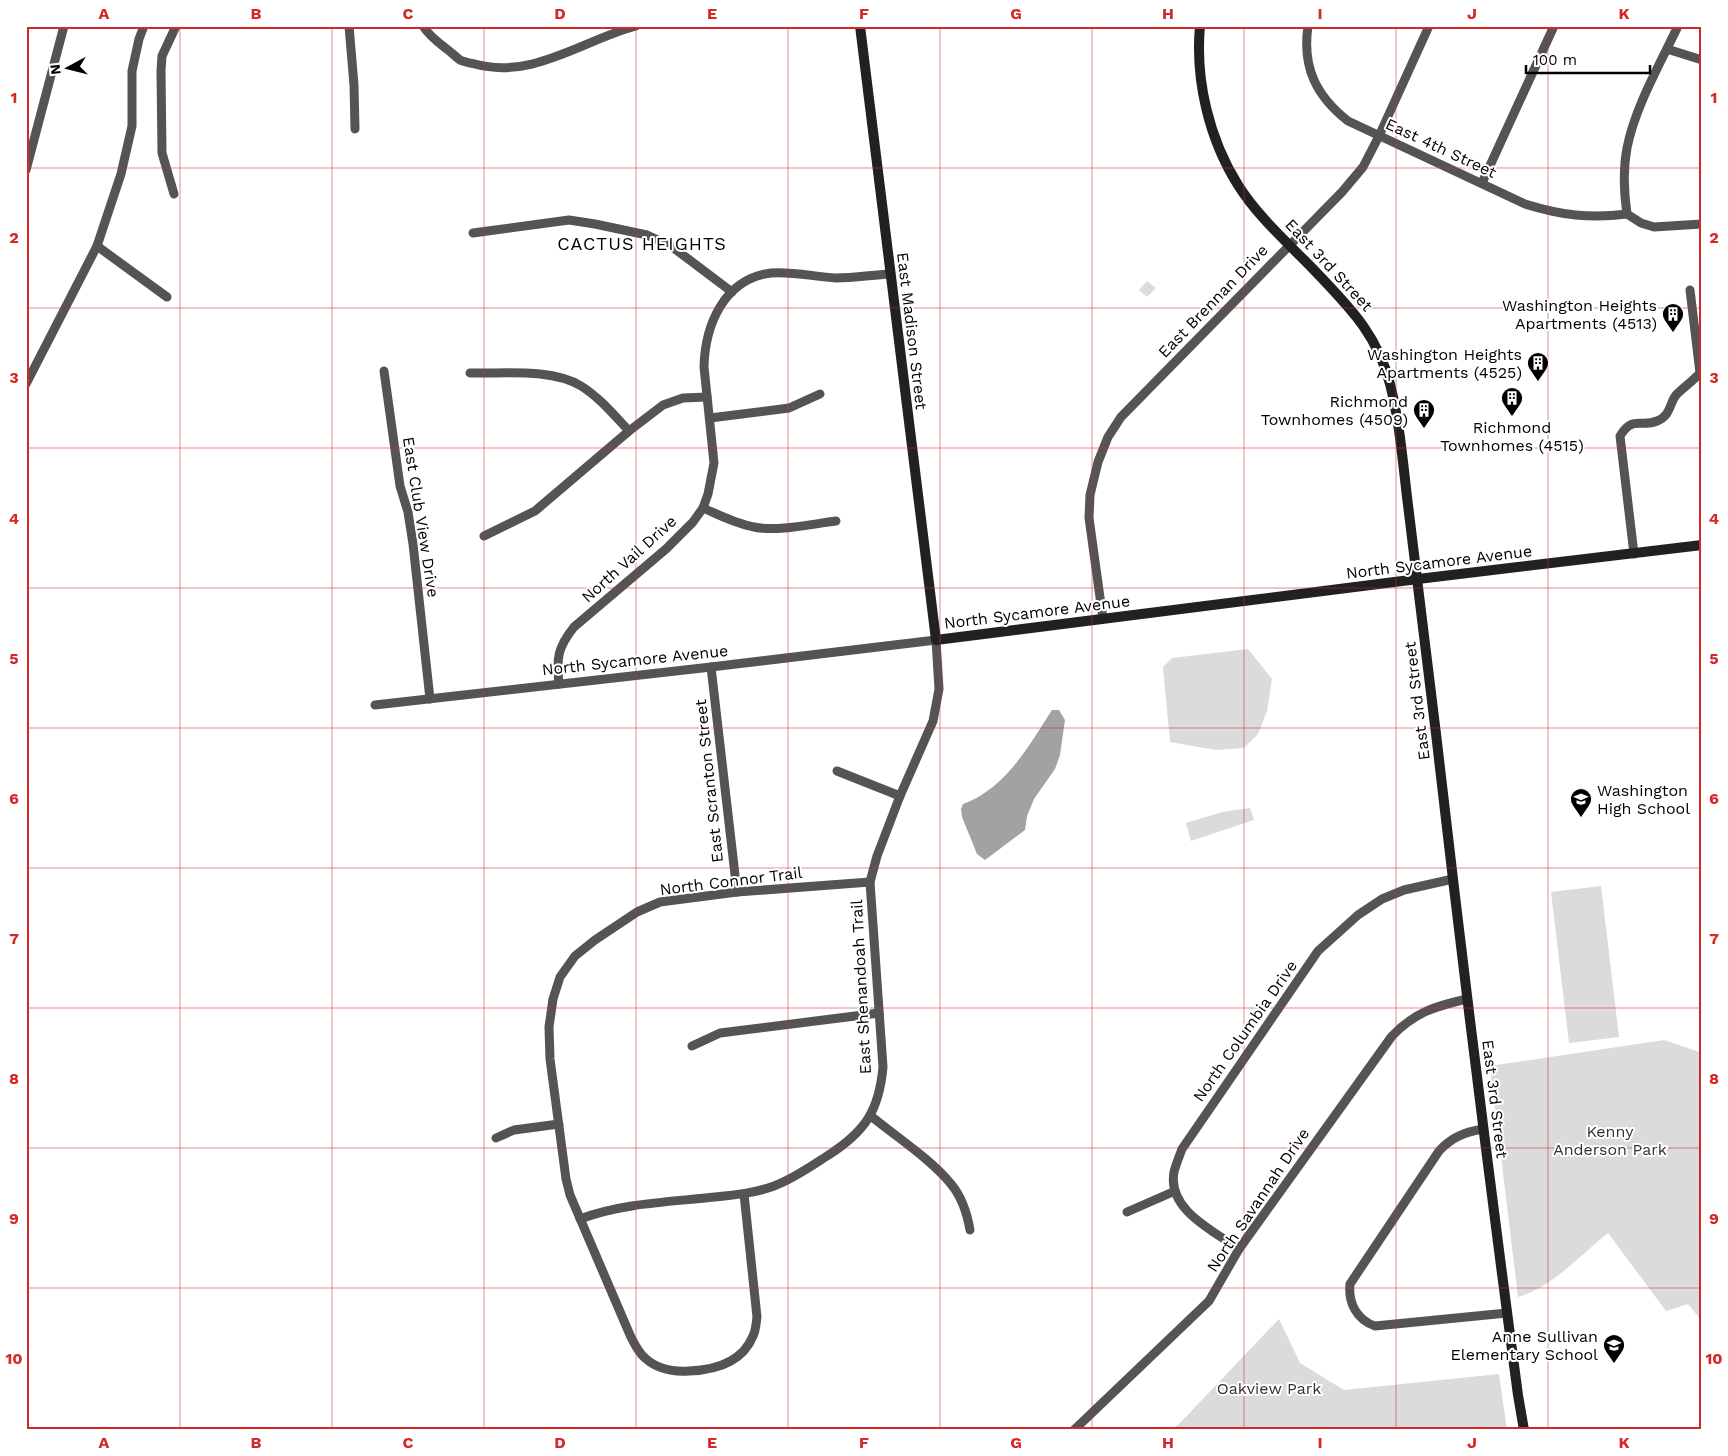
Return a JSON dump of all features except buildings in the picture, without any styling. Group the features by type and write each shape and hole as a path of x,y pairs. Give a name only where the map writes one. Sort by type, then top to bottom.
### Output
{"street":[{"path":"26,170 64,26"},
{"path":"26,384 97,246 126,155 132,126 132,70 144,26"},
{"path":"174,194 162,153 161,71 162,56 176,26"},
{"path":"349,26 354,85 355,129"},
{"path":"423,26 437,42 461,60 484,67 498,68 532,64 551,59 611,34 636,26"},
{"name":"East Madison Street","path":"860,26 889,274 936,640"},
{"name":"East 3rd Street","path":"1200,26 1200,68 1204,95 1214,134 1238,186 1262,216 1367,329 1390,382 1396,411 1418,579 1483,1129 1524,1430"},
{"name":"East 4th Street","path":"1308,26 1306,43 1308,62 1313,79 1324,98 1334,110 1348,121 1525,204 1553,213 1574,216 1597,217 1627,214"},
{"name":"East Brennan Drive","path":"1103,619 1089,518 1090,495 1098,462 1108,437 1121,418 1289,244 1342,192 1363,167 1429,26"},
{"path":"1482,183 1554,26"},
{"path":"1678,26 1640,107 1627,148 1625,199 1627,214 1641,224 1654,227 1702,224"},
{"path":"1667,49 1702,60"},
{"path":"473,233 569,220 647,235 671,246 732,292"},
{"path":"97,246 167,297"},
{"name":"North Vail Drive","path":"559,684 558,653 564,640 574,627 666,549 703,508 708,494 714,463 704,366 707,340 716,312 732,292 753,279 773,273 838,278 889,274"},
{"path":"1634,554 1620,436 1630,424 1657,421 1668,413 1676,395 1688,386 1700,372 1690,290"},
{"name":"East Club View Drive","path":"384,371 400,486 408,512 413,544 430,698"},
{"path":"470,373 546,374 564,378 580,385 593,395 629,431"},
{"path":"710,418 789,408 820,394"},
{"path":"484,536 535,511 629,431 663,405 683,398 707,396"},
{"path":"703,508 740,524 756,528 774,528 836,521"},
{"name":"North Sycamore Avenue","path":"375,705 936,640 1702,545"},
{"name":"East Shenandoah Trail","path":"580,1219 603,1212 744,1194 775,1186 802,1172 835,1151 871,1116 880,1091 883,1067 870,882 877,856 900,796 933,721 939,689 936,640"},
{"name":"East Scranton Street","path":"711,667 737,892"},
{"path":"837,771 900,796"},
{"name":"North Columbia Drive","path":"1175,1191 1174,1173 1182,1149 1318,951 1358,915 1382,899 1404,890 1453,879"},
{"name":"North Connor Trail","path":"744,1194 756,1297 757,1316 754,1335 747,1346 732,1361 722,1366 677,1372 655,1365 642,1354 626,1326 570,1195 566,1179 550,1059 549,1027 553,999 560,977 575,956 646,907 670,900 737,892 870,882"},
{"name":"North Savannah Drive","path":"1074,1430 1209,1301 1239,1249 1392,1036 1405,1022 1421,1013 1441,1005 1467,999"},
{"path":"692,1046 720,1033 879,1013"},
{"path":"871,1116 933,1166 952,1184 966,1212 970,1230"},
{"path":"496,1138 514,1130 559,1124"},
{"path":"1483,1129 1462,1133 1448,1141 1439,1151 1350,1284 1350,1300 1356,1313 1368,1324 1375,1326 1507,1313"},
{"path":"1127,1212 1175,1191 1184,1208 1239,1249"}],"green space":[{"path":"1147,281 1156,288 1147,297 1139,290"},
{"path":"1248,649 1272,679 1267,711 1258,734 1244,748 1216,750 1170,742 1163,667 1172,658"},
{"path":"1250,808 1254,820 1191,841 1186,823 1222,812"},
{"path":"1601,886 1619,1037 1569,1043 1551,892"},
{"name":"Kenny Anderson Park","path":"1664,1040 1702,1053 1702,1321 1688,1304 1666,1311 1608,1233 1566,1270 1543,1286 1518,1297 1490,1066"},
{"name":"Oakview Park","path":"1279,1319 1300,1363 1344,1390 1499,1374 1507,1430 1171,1430 1179,1424"}],"shaded area":[{"path":"1052,710 1059,710 1065,720 1060,755 1055,769 1034,799 1027,816 1025,830 985,860 977,854 962,817 961,809 963,804 978,797 1004,777 1025,752"}],"place":[{"name":"Washington Heights Apartments (4513)","path":"1673,333"},
{"name":"Washington Heights Apartments (4525)","path":"1538,382"},
{"name":"Richmond Townhomes (4515)","path":"1512,417"},
{"name":"Richmond Townhomes (4509)","path":"1424,429"},
{"name":"Washington High School","path":"1581,818"},
{"name":"Anne Sullivan Elementary School","path":"1614,1364"}],"district":[{"name":"CACTUS HEIGHTS","path":"642,243"}]}
